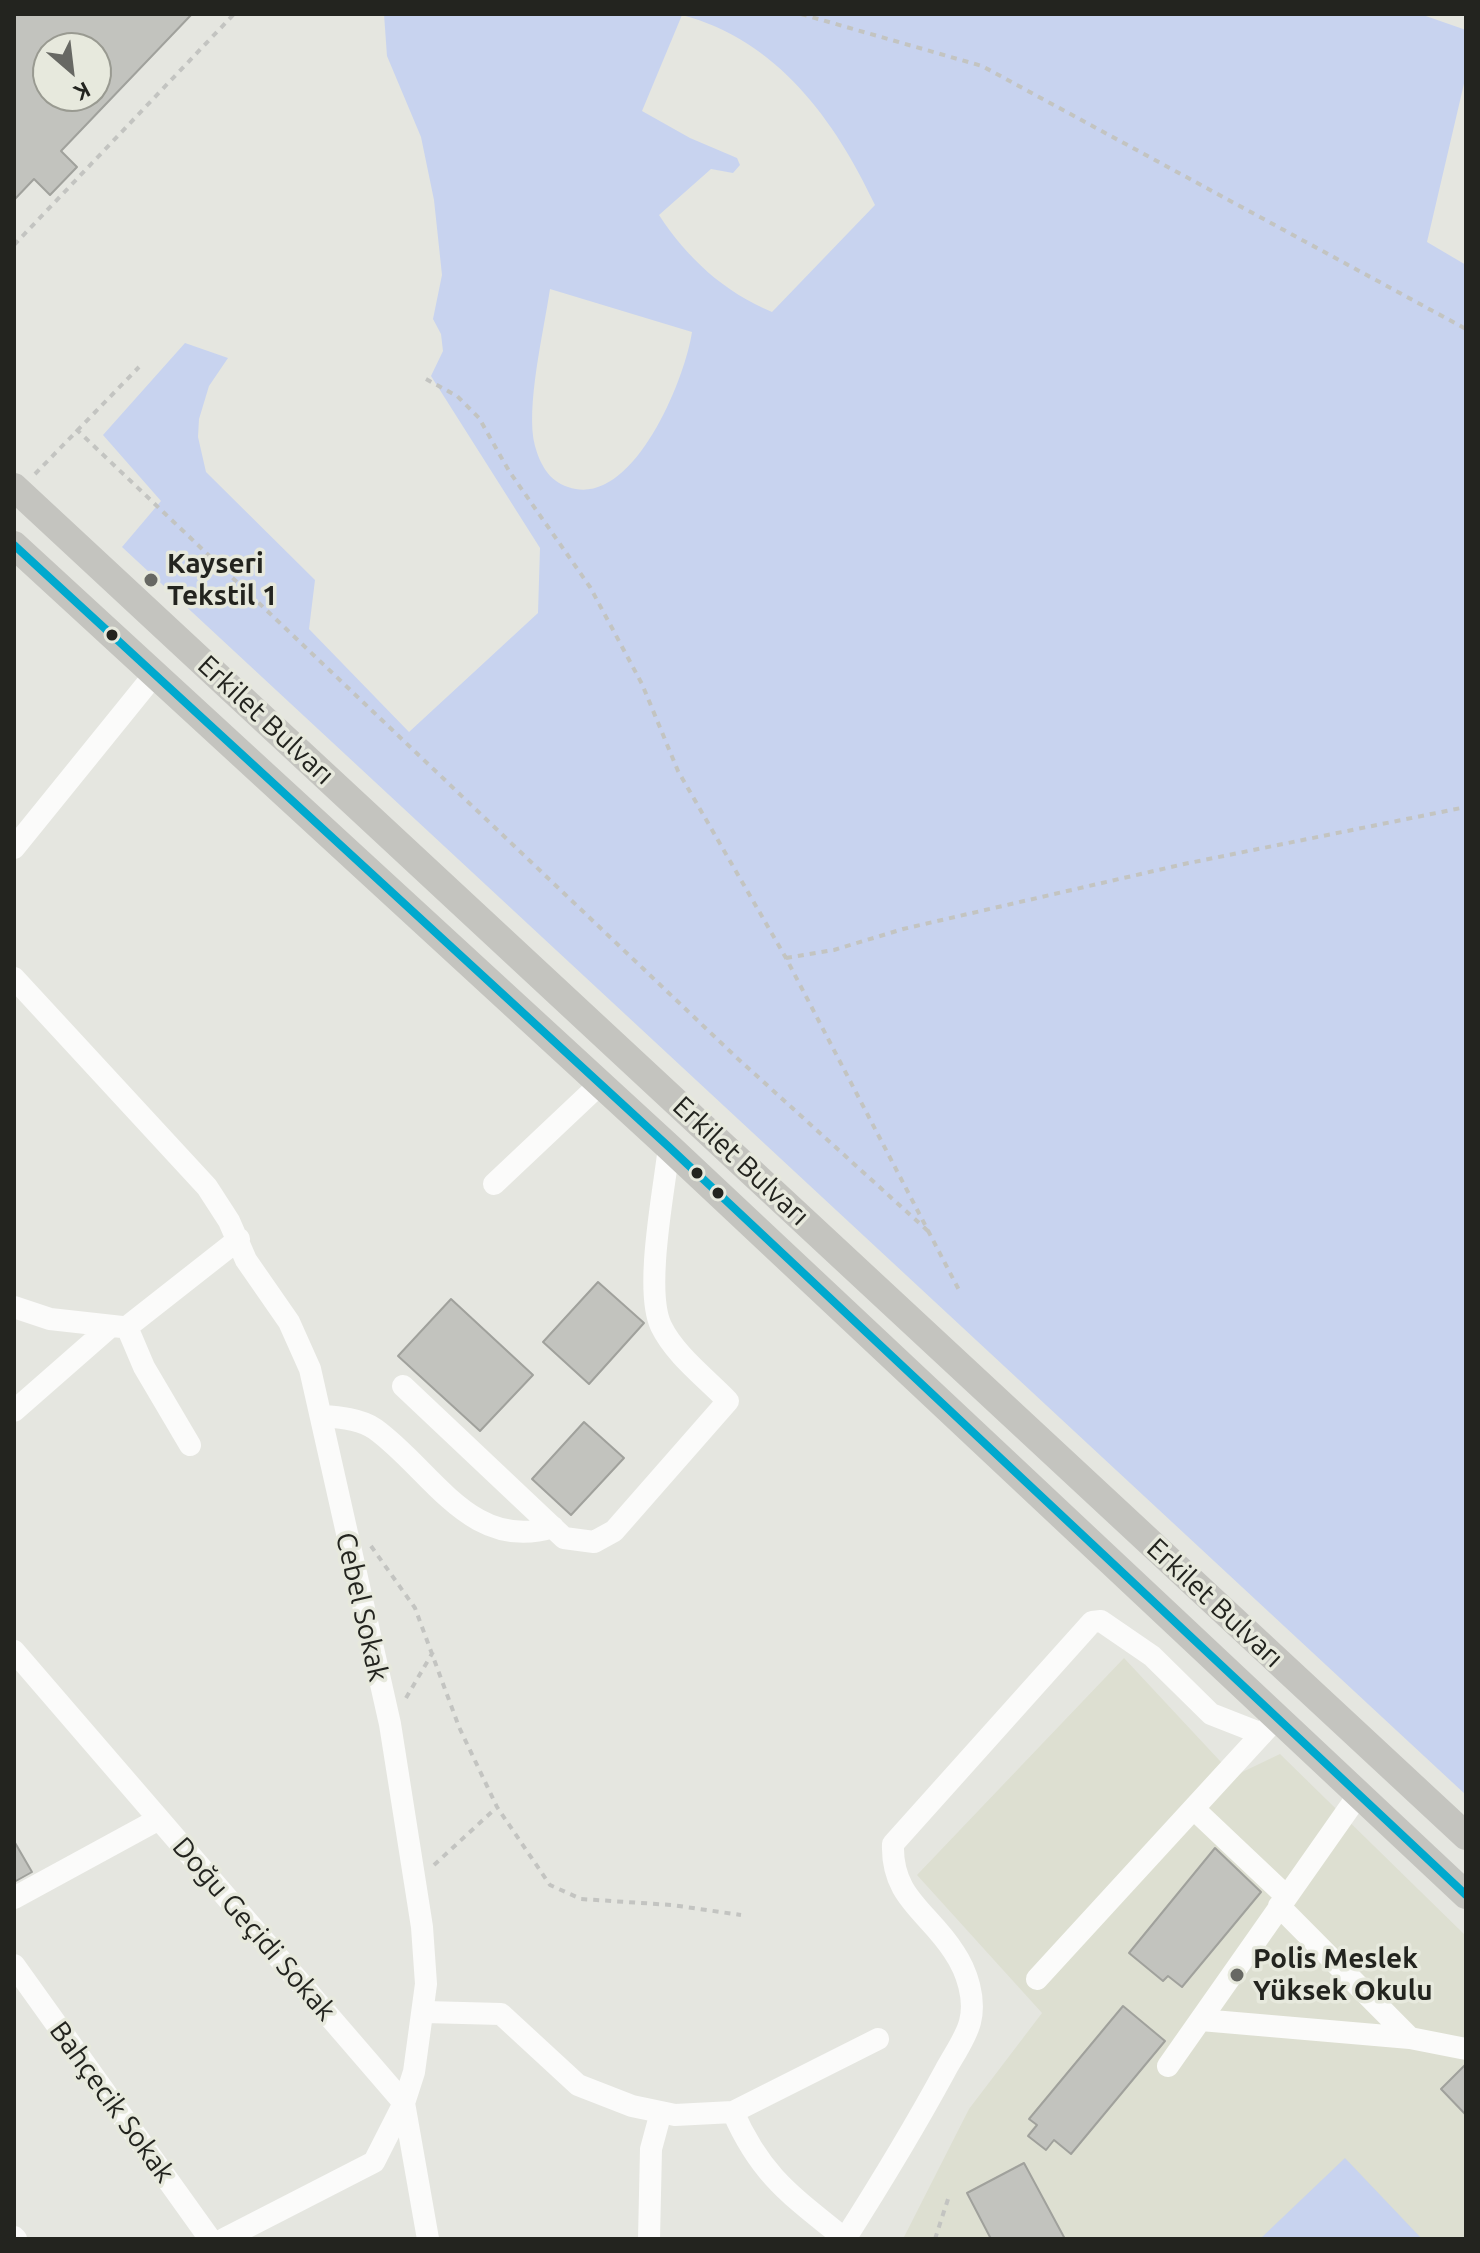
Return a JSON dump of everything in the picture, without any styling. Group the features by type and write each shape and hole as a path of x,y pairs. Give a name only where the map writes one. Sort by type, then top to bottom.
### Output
{"main road":[{"name":"Erkilet Bulvarı","path":"16,492 1466,1836"},
{"name":"Erkilet Bulvarı","path":"14,545 669,1147 1114,1568 1270,1726 1359,1794 1466,1895"}],"street":[{"path":"14,848 154,675"},
{"name":"Cebel Sokak","path":"14,978 207,1187 239,1239 246,1260 299,1339 322,1416 334,1486 390,1724 425,1955 425,2012 414,2072 404,2103 374,2162 224,2239"},
{"path":"494,1184 600,1084"},
{"path":"403,1386 553,1527 574,1542 594,1542 608,1536 728,1401 676,1348 657,1316 653,1285 669,1147"},
{"path":"14,1411 119,1326 239,1239"},
{"path":"14,1307 50,1319 119,1326"},
{"path":"119,1326 190,1445"},
{"path":"322,1416 373,1427 461,1509 486,1526 514,1533 553,1527"},
{"path":"733,2112 748,2147 770,2176 845,2239 924,2110 970,2023 970,1994 962,1965 945,1939 902,1890 894,1866 893,1844 1083,1637 1092,1622 1101,1621 1152,1656 1211,1714 1270,1726"},
{"name":"Doğu Geçidi Sokak","path":"15,1655 404,2103"},
{"path":"1037,1979 1270,1726"},
{"path":"1168,2066 1359,1794"},
{"path":"1194,1809 1410,2038"},
{"path":"14,1898 159,1819"},
{"name":"Bahçecik Sokak","path":"14,1965 210,2239"},
{"path":"425,2012 501,2014 563,2075 578,2085 616,2101 661,2112 733,2112 878,2039"},
{"path":"1201,2020 1410,2038 1466,2049"},
{"path":"404,2103 428,2239"},
{"path":"649,2239 651,2149 661,2112"}],"path":[{"path":"14,245 234,14"},
{"path":"801,14 982,66 1466,329"},
{"path":"16,492 139,367"},
{"path":"426,379 457,396 479,418 509,471 590,587 642,684 678,771 786,958 960,1292"},
{"path":"76,429 813,1130 928,1231"},
{"path":"786,958 834,950 903,929 1184,864 1466,807"},
{"path":"366,1539 405,1589 433,1652 459,1727 497,1807 550,1885 570,1896 741,1915"},
{"path":"390,1724 433,1652"},
{"path":"415,1883 497,1807"},
{"path":"935,2239 949,2196"}],"shaded area":[{"path":"384,14 1420,14 1466,30 1466,75 1427,242 1466,265 1466,1795 122,547 161,501 103,435 185,343 228,358 209,386 199,419 198,437 206,472 315,580 309,629 409,732 538,613 540,548 431,376 443,351 441,334 433,319 442,275 434,200 421,137 387,56","holes":["682,15 716,27 747,43 799,88 841,143 875,205 772,312 738,294 708,272 659,215 711,169 733,173 740,165 737,158 690,138 642,111","550,289 692,332 679,380 651,436 634,461 613,479 591,489 568,487 556,481 543,465 535,446 534,391"]},
{"name":"Polis Meslek Yüksek Okulu","path":"1124,1658 1234,1776 1280,1754 1466,1936 1466,2239 903,2239 969,2109 1042,2013 917,1875"},
{"path":"1345,2158 1422,2239 1260,2239"}],"building":[{"path":"14,14 192,14 112,98 112,32 32,32 32,112 98,112 61,151 77,167 50,195 34,179 14,200"},
{"path":"598,1282 644,1323 589,1384 543,1342"},
{"path":"451,1299 533,1375 480,1431 398,1356"},
{"path":"584,1422 624,1458 571,1515 532,1479"},
{"path":"14,1841 32,1872 14,1882"},
{"path":"1215,1848 1261,1892 1182,1987 1168,1976 1163,1981 1129,1953"},
{"path":"1123,2006 1165,2041 1071,2154 1054,2140 1046,2150 1028,2136 1037,2125 1029,2119"},
{"path":"1466,2064 1466,2115 1441,2089"},
{"path":"1024,2163 1065,2239 991,2239 967,2193"}],"transit line":[{"path":"14,545 669,1147 1466,1895"}],"place":[{"name":"Kayseri Tekstil 1","path":"151,580"},
{"name":"Polis Meslek Yüksek Okulu","path":"1237,1975"}]}
